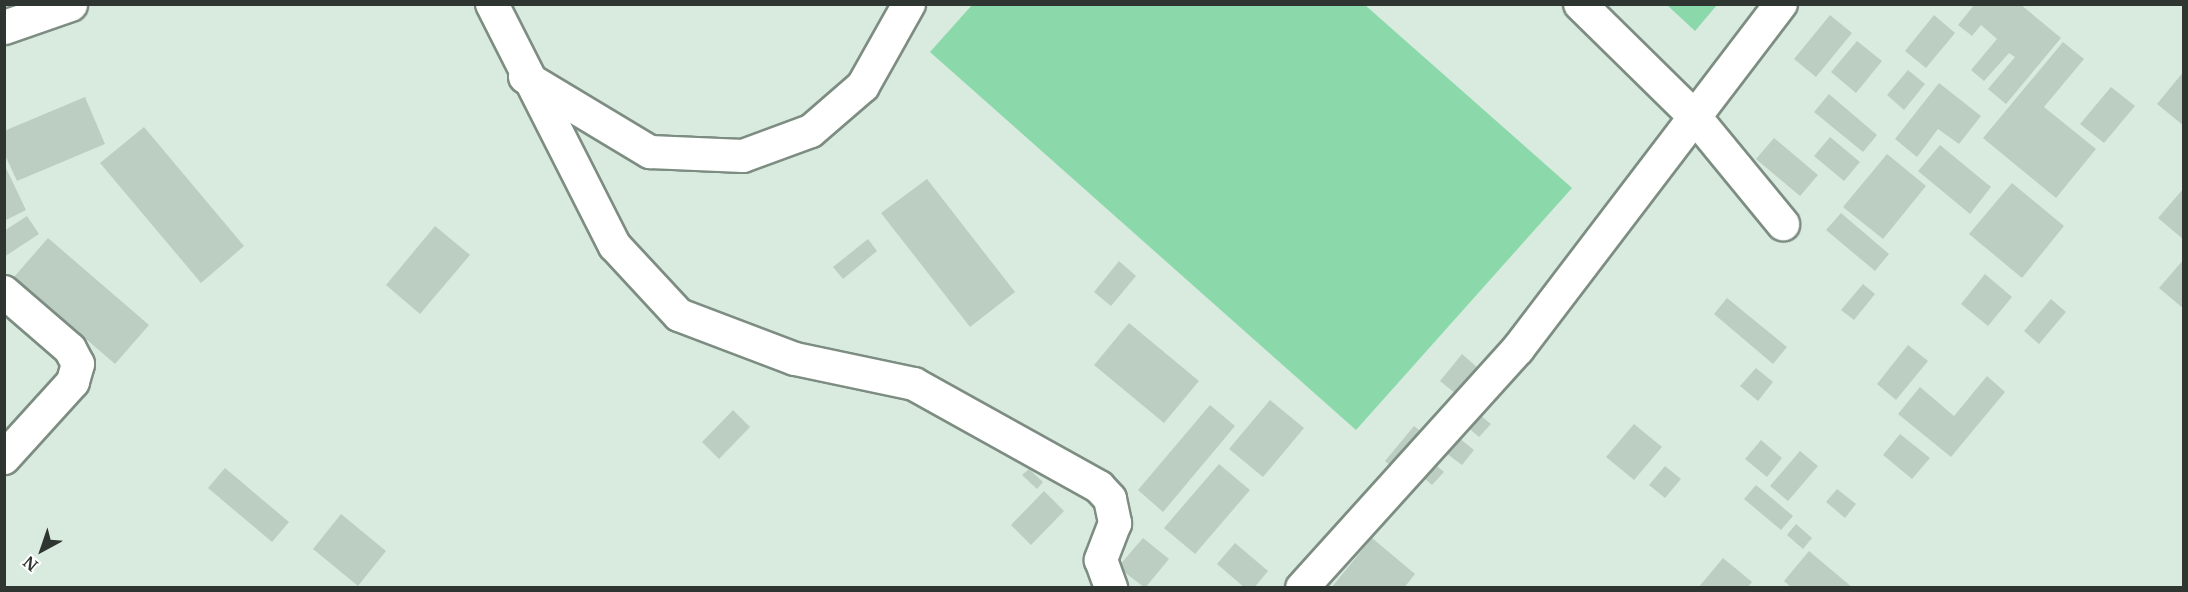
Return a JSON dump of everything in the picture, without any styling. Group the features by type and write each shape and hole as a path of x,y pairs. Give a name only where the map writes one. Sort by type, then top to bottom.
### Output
{"main road":[{"path":"4,27 70,4"}],"street":[{"path":"492,4 525,76 615,246 679,315 795,359 914,384 1099,487 1110,499 1115,522 1101,560 1112,588"},
{"path":"525,76 650,152 743,156 811,130 863,86 909,4"},
{"path":"1580,4 1695,117 1783,224"},
{"path":"1302,588 1518,349 1781,4"},
{"path":"4,292 70,350 78,364 73,382 4,458"}],"shaded area":[{"path":"972,5 1365,5 1572,188 1356,430 930,52"},
{"path":"1667,5 1717,5 1695,31"}],"building":[{"path":"1975,4 2020,4 2061,38 2006,104 1988,89 2015,57 2009,53 1984,81 1971,70 1997,39 1981,25 1972,36 1958,25"},
{"path":"1830,15 1852,33 1816,77 1794,59"},
{"path":"1934,15 1955,33 1926,68 1905,51"},
{"path":"1857,41 1882,61 1856,93 1831,72"},
{"path":"2063,42 2084,59 2044,107 2096,149 2056,198 1983,138"},
{"path":"1908,70 1925,84 1904,110 1887,95"},
{"path":"2184,71 2184,126 2157,104"},
{"path":"1939,83 1981,116 1959,144 1938,129 1917,157 1895,139"},
{"path":"2111,87 2135,106 2104,143 2080,124"},
{"path":"1829,94 1877,135 1863,152 1814,112"},
{"path":"85,97 105,144 17,181 4,153 4,131"},
{"path":"144,127 244,246 201,283 100,163"},
{"path":"1830,137 1860,162 1844,181 1814,156"},
{"path":"1774,138 1818,175 1800,196 1756,159"},
{"path":"1940,145 1991,187 1970,214 1918,171"},
{"path":"1887,154 1926,186 1883,239 1843,207"},
{"path":"4,164 26,210 4,221"},
{"path":"927,179 1015,292 970,327 881,213"},
{"path":"2012,183 2064,226 2022,278 1969,234"},
{"path":"2184,188 2184,240 2158,218"},
{"path":"1841,213 1889,254 1875,271 1826,230"},
{"path":"27,216 39,234 4,257 4,231"},
{"path":"435,226 470,255 420,314 386,285"},
{"path":"48,238 149,325 115,364 14,277"},
{"path":"868,239 877,251 843,279 833,267"},
{"path":"2184,259 2184,309 2159,288"},
{"path":"1119,261 1136,276 1111,306 1094,292"},
{"path":"1985,274 2012,297 1988,326 1961,304"},
{"path":"1863,284 1875,294 1854,320 1841,310"},
{"path":"1727,298 1787,347 1773,364 1714,314"},
{"path":"2051,299 2066,312 2039,344 2024,331"},
{"path":"1129,323 1199,381 1164,423 1094,365"},
{"path":"1908,345 1928,361 1896,400 1877,384"},
{"path":"1462,354 1478,368 1456,394 1440,381"},
{"path":"1756,368 1773,382 1758,401 1740,386"},
{"path":"1987,376 2005,392 1951,457 1898,414 1920,387 1954,416"},
{"path":"1270,400 1304,428 1263,477 1229,449"},
{"path":"1210,405 1235,426 1163,512 1138,490"},
{"path":"733,410 750,427 719,459 702,442"},
{"path":"1476,412 1491,424 1479,437 1465,425"},
{"path":"1634,424 1662,447 1634,480 1606,457"},
{"path":"1414,426 1428,437 1398,472 1385,461"},
{"path":"1900,434 1930,458 1912,479 1883,455"},
{"path":"1459,438 1474,450 1462,465 1446,453"},
{"path":"1761,440 1782,458 1767,477 1745,459"},
{"path":"1800,451 1818,466 1788,501 1770,486"},
{"path":"1425,456 1444,472 1432,485 1414,469"},
{"path":"1219,464 1250,490 1195,554 1164,528"},
{"path":"1665,466 1681,479 1665,498 1649,485"},
{"path":"225,468 289,522 272,542 208,488"},
{"path":"1029,469 1043,482 1037,489 1022,475"},
{"path":"1756,485 1793,516 1781,530 1744,499"},
{"path":"1837,489 1856,504 1845,518 1826,502"},
{"path":"1044,491 1064,511 1031,545 1011,525"},
{"path":"341,514 386,551 358,586 313,549"},
{"path":"1796,524 1812,538 1803,549 1787,535"},
{"path":"1143,538 1169,559 1145,588 1118,567"},
{"path":"1372,538 1415,574 1404,588 1331,588"},
{"path":"1235,543 1268,571 1254,588 1245,588 1217,564"},
{"path":"1809,551 1853,588 1792,588 1784,581"},
{"path":"1723,558 1752,582 1747,588 1698,588"}]}
